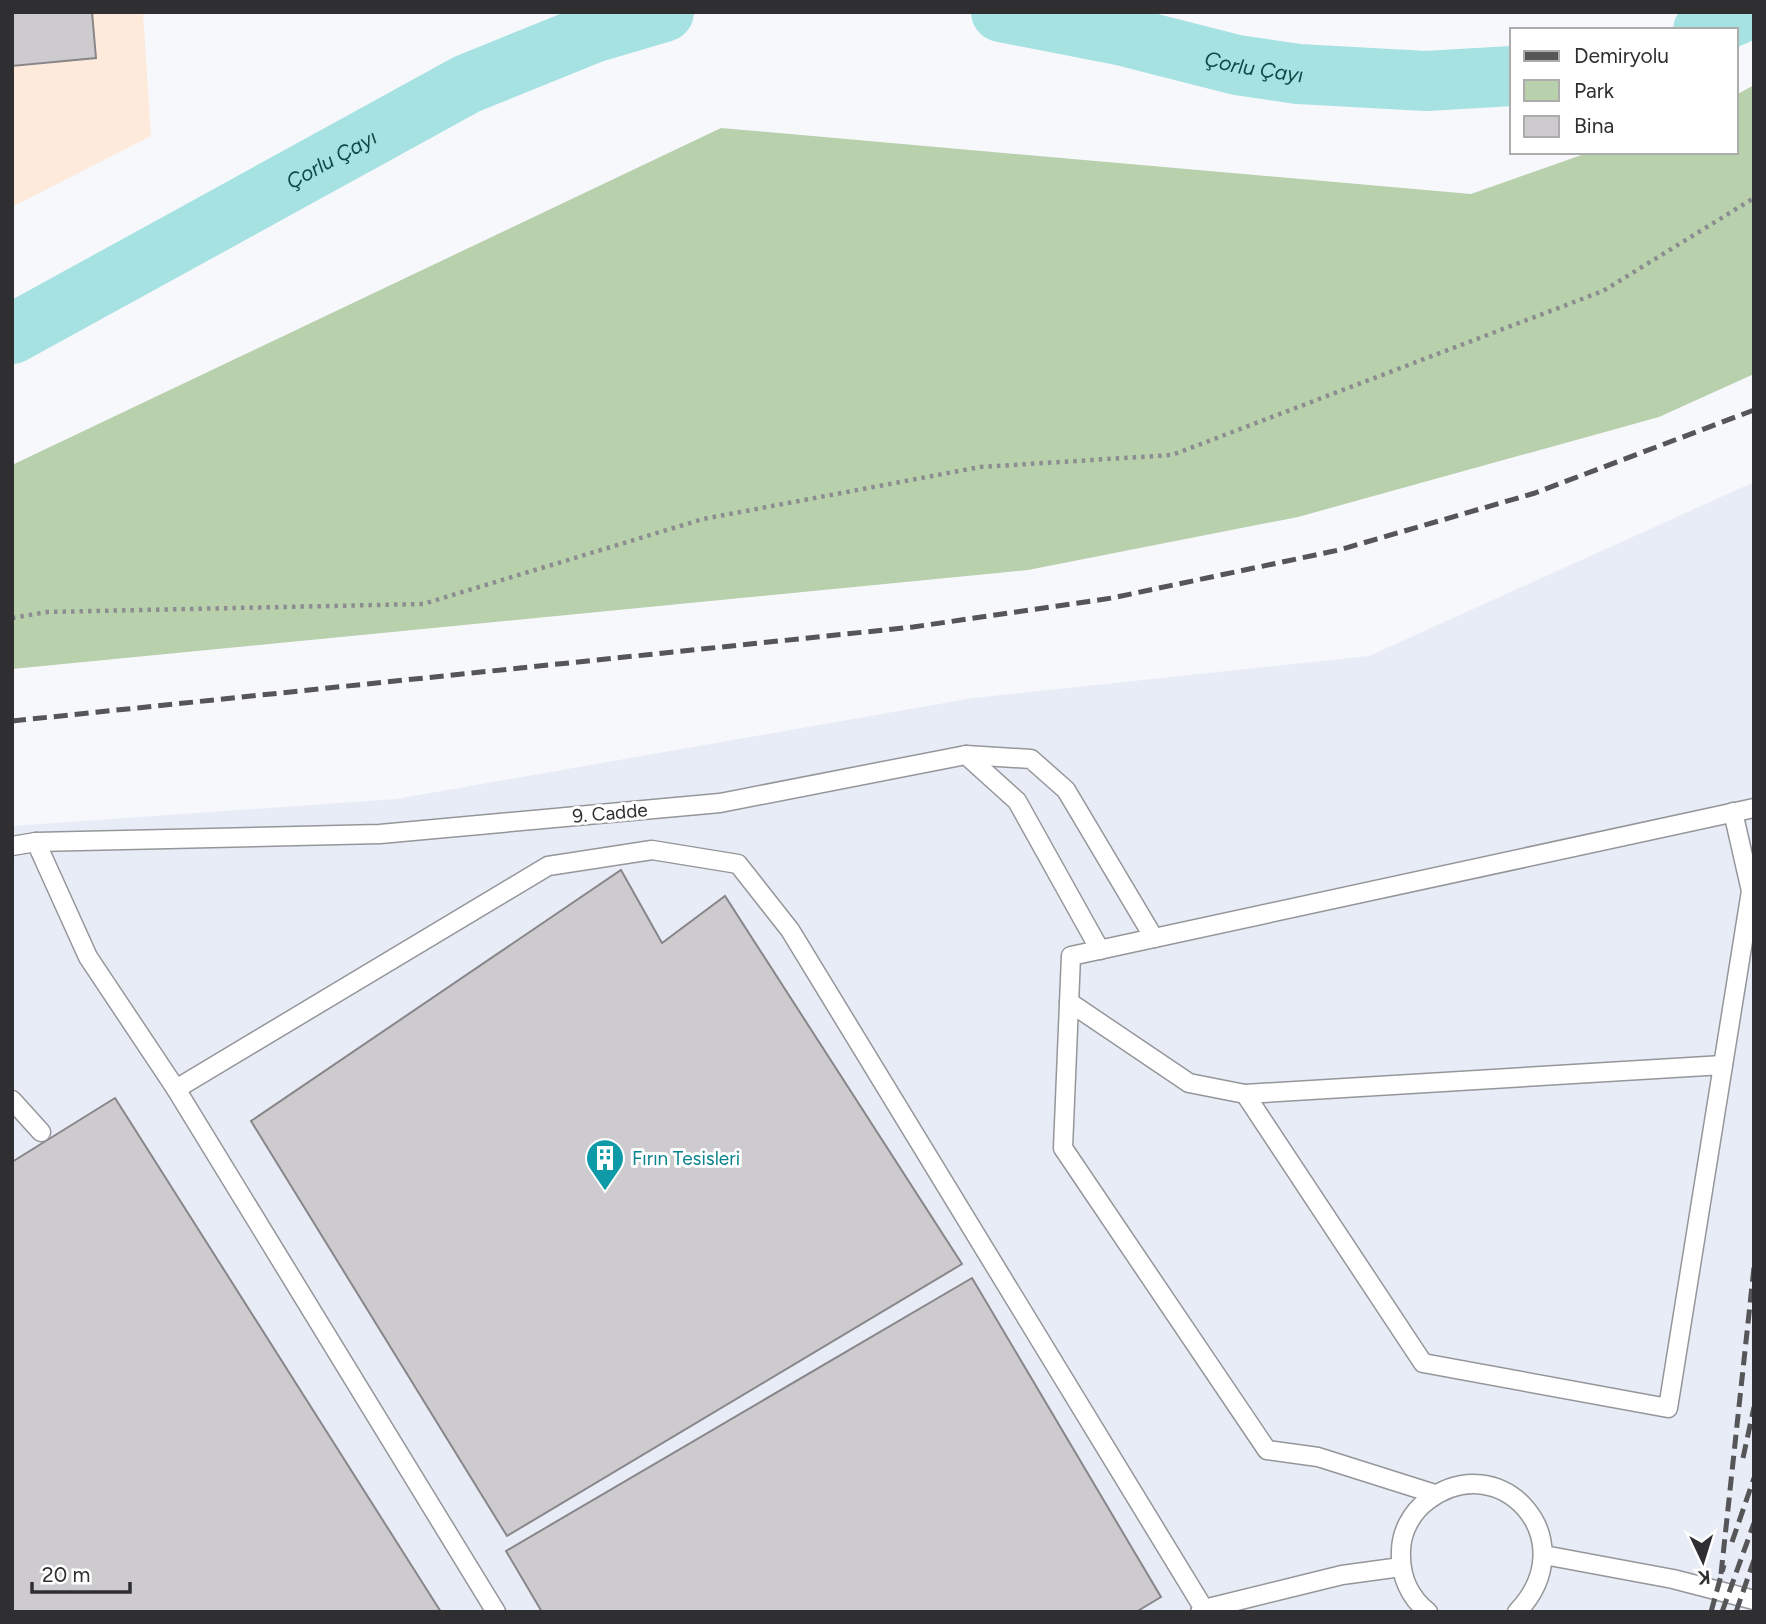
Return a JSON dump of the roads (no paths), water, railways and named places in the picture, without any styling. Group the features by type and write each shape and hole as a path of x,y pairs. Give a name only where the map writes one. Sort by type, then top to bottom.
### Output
{"lane":[{"name":"9. Cadde","path":"12,846 36,842 380,834 720,803 966,755 1031,759 1066,790 1154,938"},
{"path":"966,755 1017,801 1100,950"},
{"path":"1436,1494 1318,1457 1267,1450 1063,1149 1071,956 1754,808"},
{"path":"1245,1094 1423,1363 1668,1408 1751,891 1733,812"},
{"path":"36,842 88,957 176,1089 496,1612"},
{"path":"176,1089 548,866 652,850 738,864 790,930 1202,1610 1342,1575 1401,1567"},
{"path":"1069,1002 1189,1083 1245,1094 1723,1065"},
{"path":"12,1100 41,1132"},
{"path":"1428,1612 1408,1588 1401,1567 1401,1546 1407,1526 1419,1507 1436,1494 1455,1486 1477,1484 1498,1489 1516,1499 1531,1515 1541,1534 1544,1555 1541,1576 1532,1596 1517,1612"},
{"path":"1544,1555 1673,1579 1754,1600"}],"waterway":[{"name":"Çorlu Çayı","path":"12,334 467,84 593,33 664,12"},
{"name":"Çorlu Çayı","path":"1001,12 1119,35 1237,65 1298,74 1426,81 1510,76"},
{"name":"Çorlu Çayı","path":"1707,28 1743,12"}],"railway":[{"path":"12,721 913,627 1112,598 1339,550 1535,493 1754,410"},
{"path":"1721,1574 1754,1267"},
{"path":"1743,1458 1754,1407"},
{"path":"1732,1542 1754,1478"},
{"path":"1722,1612 1754,1523"},
{"path":"1736,1612 1754,1560"},
{"path":"1711,1612 1724,1565"}],"place":[{"name":"Fırın Tesisleri","path":"605,1192"}]}
